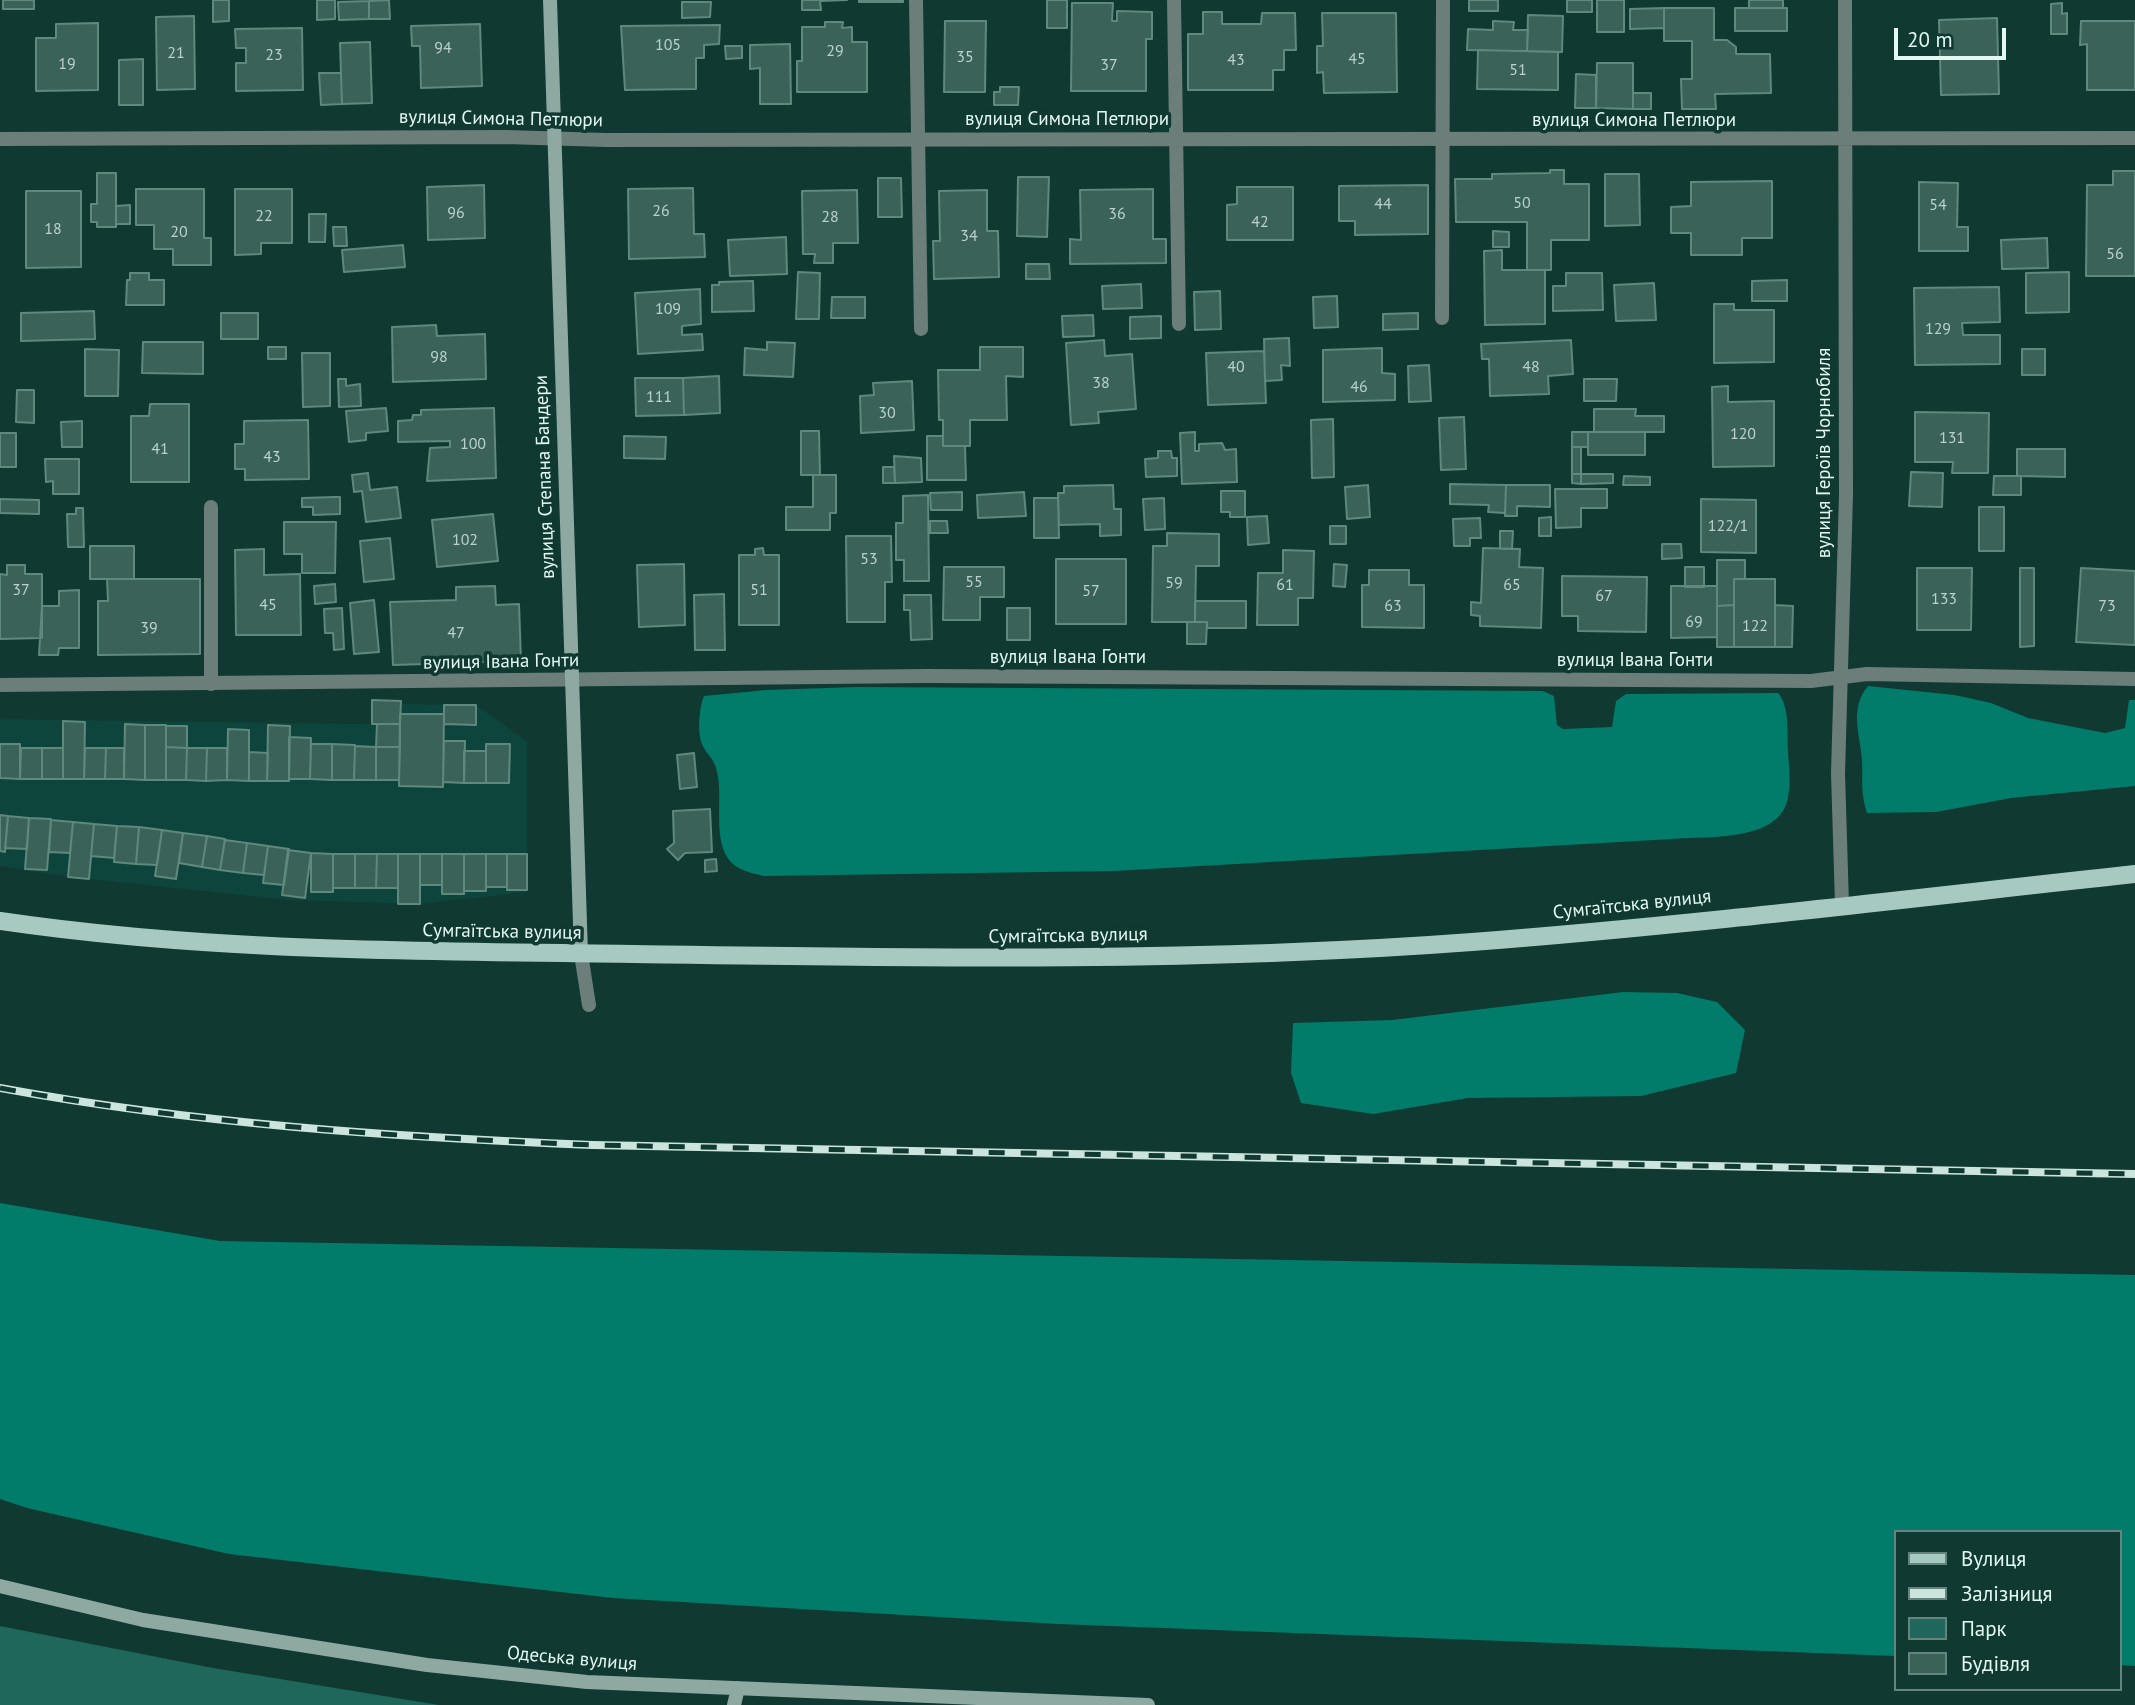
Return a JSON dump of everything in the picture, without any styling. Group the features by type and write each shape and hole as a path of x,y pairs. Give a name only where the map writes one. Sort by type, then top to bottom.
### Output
{"main road":[{"name":"вулиця Степана Бандери","path":"551,0 571,681 582,954"},
{"name":"Сумгаїтська вулиця","path":"0,921 216,944 341,951 1079,958 1293,952 1473,942 2135,874"},
{"name":"Одеська вулиця","path":"0,1587 143,1620 428,1665 587,1682 1148,1705"},
{"path":"734,1705 738,1688"}],"street":[{"path":"916,0 921,329"},
{"path":"1174,0 1179,324"},
{"path":"1442,318 1443,0"},
{"name":"вулиця Героїв Чорнобиля","path":"1842,905 1838,800 1846,508 1845,0"},
{"name":"вулиця Симона Петлюри","path":"0,139 1442,141 2135,138"},
{"path":"211,507 211,684"},
{"name":"вулиця Івана Гонти","path":"0,685 928,676 1798,681 1928,674 2135,679"},
{"path":"582,954 589,1004"}],"shaded area":[{"path":"372,700 401,701 401,704 476,705 527,741 527,892 420,904 288,900 68,877 0,866 0,719 371,724"}],"green space":[{"path":"1868,686 1955,695 1991,703 2028,718 2105,733 2125,728 2129,700 2135,700 2135,786 2011,798 1936,812 1867,813 1857,712 1862,694"},
{"path":"857,687 1543,691 1554,696 1557,725 1563,729 1612,727 1616,701 1626,694 1778,693 1787,720 1789,792 1786,805 1778,817 1766,826 1719,837 1114,871 764,876 734,865 727,857 721,839 717,770 700,739 699,720 704,696 766,690"},
{"path":"1623,992 1677,993 1717,1002 1745,1030 1736,1073 1641,1096 1468,1098 1373,1114 1301,1103 1291,1073 1293,1023 1392,1020"},
{"path":"0,1203 220,1241 2135,1275 2135,1666 2121,1665 2121,1530 1894,1530 1894,1656 1058,1624 613,1598 229,1554 27,1508 0,1499"},
{"path":"0,1626 213,1668 439,1705 0,1705"}],"building":[{"path":"3,0 34,0 34,9 3,9"},
{"path":"213,0 229,0 229,21 213,22"},
{"path":"317,0 335,0 335,19 317,20"},
{"path":"389,0 390,19 369,19 369,1"},
{"path":"802,0 847,0 820,1 821,10 802,10"},
{"path":"903,0 903,2 859,2"},
{"path":"1047,0 1067,0 1067,28 1047,28"},
{"path":"1469,0 1498,0 1498,11 1469,11"},
{"path":"1567,0 1592,0 1592,12 1567,12"},
{"path":"1597,0 1624,0 1624,32 1597,32"},
{"path":"1749,0 1783,0 1783,8 1749,8"},
{"path":"369,1 369,19 339,20 338,2"},
{"path":"682,2 711,2 710,17 682,18"},
{"path":"1072,3 1113,3 1112,21 1117,21 1117,11 1152,12 1152,39 1146,39 1146,91 1071,91"},
{"path":"2062,3 2062,14 2067,13 2067,34 2051,34 2051,4"},
{"path":"1664,8 1714,8 1714,40 1727,40 1736,47 1736,54 1770,54 1771,93 1715,94 1716,109 1682,109 1681,79 1692,79 1692,41 1664,41"},
{"path":"1664,8 1664,28 1630,29 1630,9"},
{"path":"1735,8 1787,8 1787,31 1735,31"},
{"path":"1203,12 1222,12 1222,24 1261,24 1262,13 1295,13 1296,50 1284,50 1284,70 1273,70 1273,90 1188,90 1188,34 1203,34"},
{"path":"1322,13 1396,13 1397,92 1324,93 1323,72 1317,73 1317,46 1323,46"},
{"path":"1528,15 1563,16 1562,52 1527,51"},
{"path":"194,16 195,89 157,90 156,17"},
{"path":"1997,18 1999,94 1941,95 1939,20"},
{"path":"945,21 986,21 985,92 944,92"},
{"path":"1493,21 1514,22 1513,30 1528,30 1527,51 1467,50 1468,29 1493,30"},
{"path":"2081,21 2135,21 2135,90 2087,90 2087,44 2080,45"},
{"path":"825,22 843,22 842,28 852,27 852,42 867,42 867,92 797,92 797,61 802,61 802,27 825,27"},
{"path":"98,23 98,90 36,91 36,38 56,38 56,24"},
{"path":"480,24 482,86 421,88 420,46 412,46 411,26"},
{"path":"720,25 719,44 704,45 704,58 696,58 696,89 625,90 621,26"},
{"path":"302,28 303,90 236,91 236,63 246,63 246,48 236,48 235,29"},
{"path":"370,42 372,103 342,104 340,43"},
{"path":"790,44 791,104 760,104 760,68 750,69 750,45"},
{"path":"725,46 742,46 742,58 726,59"},
{"path":"1478,50 1558,52 1558,90 1477,89"},
{"path":"143,59 143,105 119,105 119,60"},
{"path":"1597,63 1633,63 1633,109 1596,108"},
{"path":"319,73 341,73 342,104 321,105"},
{"path":"1576,74 1596,75 1596,108 1575,108"},
{"path":"1000,87 1019,87 1018,105 994,105 994,92 1000,92"},
{"path":"1633,93 1651,93 1651,109 1633,109"},
{"path":"1550,170 1564,170 1564,184 1589,184 1589,240 1551,240 1551,270 1527,270 1527,222 1456,222 1455,179 1492,179 1492,174 1550,173"},
{"path":"2113,171 2135,171 2135,276 2086,276 2087,185 2113,185"},
{"path":"97,173 116,173 116,227 97,227 97,222 91,222 91,204 97,204"},
{"path":"1605,174 1639,174 1640,225 1605,226"},
{"path":"1018,177 1049,177 1047,237 1017,236"},
{"path":"878,178 901,178 902,217 878,217"},
{"path":"1772,181 1772,238 1742,238 1742,255 1691,255 1691,233 1671,233 1671,207 1691,206 1691,182"},
{"path":"1919,182 1958,183 1957,227 1968,227 1968,251 1919,251"},
{"path":"484,185 485,238 428,240 427,187"},
{"path":"1428,185 1428,234 1355,235 1355,221 1339,221 1339,186"},
{"path":"1237,187 1293,187 1293,240 1227,240 1227,205 1237,204"},
{"path":"693,188 694,234 704,234 705,257 629,259 628,189"},
{"path":"136,189 204,189 204,238 211,238 211,265 173,265 173,249 154,249 154,225 136,225"},
{"path":"235,189 292,189 292,243 261,243 261,254 235,255"},
{"path":"1153,189 1153,239 1166,239 1166,263 1070,264 1070,239 1081,240 1080,190"},
{"path":"857,190 858,243 833,243 833,263 814,263 815,254 803,254 802,191"},
{"path":"987,190 987,231 998,231 999,277 934,279 933,241 940,241 939,191"},
{"path":"26,191 81,191 81,267 26,268"},
{"path":"130,205 130,224 116,224 116,206"},
{"path":"309,214 326,214 325,242 309,242"},
{"path":"333,227 346,227 347,246 334,246"},
{"path":"1493,231 1509,232 1509,247 1493,247"},
{"path":"786,237 787,274 730,276 728,240"},
{"path":"2047,238 2048,268 2002,269 2001,240"},
{"path":"403,245 405,267 344,272 342,250"},
{"path":"1502,250 1502,270 1545,270 1545,324 1485,325 1484,251"},
{"path":"1026,264 1049,264 1050,279 1026,279"},
{"path":"798,272 820,273 819,319 796,319"},
{"path":"2069,272 2069,312 2026,313 2026,273"},
{"path":"130,273 149,273 149,280 164,280 164,305 126,305 127,280 130,280"},
{"path":"1566,273 1602,273 1603,310 1553,311 1553,286 1566,286"},
{"path":"1787,280 1787,301 1752,301 1752,281"},
{"path":"753,281 754,311 712,312 712,285 719,285 719,282"},
{"path":"1654,283 1656,320 1616,321 1614,285"},
{"path":"1141,284 1142,308 1103,309 1102,286"},
{"path":"1999,287 2000,322 1962,323 1963,335 2000,335 2000,364 1915,365 1914,288"},
{"path":"700,289 701,324 682,326 682,335 702,334 703,350 638,354 635,293"},
{"path":"1220,291 1221,329 1195,330 1194,292"},
{"path":"1337,296 1338,327 1314,328 1313,297"},
{"path":"832,297 865,297 865,318 831,318"},
{"path":"1714,304 1734,304 1734,310 1774,310 1774,362 1714,363"},
{"path":"94,311 95,339 21,341 21,313"},
{"path":"221,313 258,313 258,339 221,339"},
{"path":"1418,313 1418,329 1383,330 1383,314"},
{"path":"1093,315 1094,336 1063,337 1062,316"},
{"path":"1161,316 1161,338 1130,339 1130,317"},
{"path":"436,325 437,336 485,334 486,379 393,382 392,327"},
{"path":"1289,338 1290,366 1281,365 1282,380 1265,381 1264,339"},
{"path":"1104,340 1105,356 1132,354 1136,409 1098,412 1099,423 1071,425 1066,343"},
{"path":"1571,340 1573,374 1548,376 1549,394 1490,396 1489,359 1482,359 1481,344"},
{"path":"143,342 203,342 203,374 142,373"},
{"path":"767,342 795,343 793,377 744,375 745,348 767,350"},
{"path":"268,347 286,347 286,359 268,359"},
{"path":"980,347 1023,347 1023,377 1006,376 1007,420 970,420 970,446 943,446 943,420 939,420 938,370 980,370"},
{"path":"1382,348 1382,373 1395,374 1395,400 1323,402 1323,350"},
{"path":"85,349 119,350 118,396 85,396"},
{"path":"2022,349 2045,349 2045,375 2022,375"},
{"path":"1264,351 1266,403 1208,405 1206,353"},
{"path":"302,353 330,353 330,406 303,407"},
{"path":"1429,365 1431,401 1409,402 1408,366"},
{"path":"719,376 720,413 684,415 683,378"},
{"path":"635,378 683,378 684,415 636,416"},
{"path":"338,379 346,379 346,386 360,384 361,406 339,407"},
{"path":"1584,379 1617,379 1616,401 1584,401"},
{"path":"912,381 914,430 861,433 860,396 874,395 873,383"},
{"path":"1728,386 1728,402 1774,401 1774,466 1713,467 1712,387"},
{"path":"17,390 34,390 34,423 16,422"},
{"path":"150,404 189,404 189,482 131,482 131,416 149,416"},
{"path":"386,408 388,431 366,433 366,440 349,442 346,411"},
{"path":"494,408 496,478 427,481 430,448 450,447 450,441 398,442 398,421 412,420 413,415 421,415 421,410"},
{"path":"1594,409 1636,409 1635,416 1664,416 1664,432 1594,432"},
{"path":"1915,412 1989,413 1988,473 1952,473 1953,462 1915,462"},
{"path":"1464,417 1466,469 1441,470 1439,418"},
{"path":"1333,419 1334,477 1312,478 1311,420"},
{"path":"308,420 309,479 245,480 245,469 235,469 235,444 244,444 244,421"},
{"path":"82,421 82,447 62,447 61,422"},
{"path":"801,431 819,431 820,475 801,475"},
{"path":"1195,432 1195,451 1199,451 1199,444 1222,443 1225,450 1236,449 1237,482 1182,484 1180,433"},
{"path":"1572,432 1588,432 1588,447 1572,447"},
{"path":"1588,432 1645,432 1645,455 1588,455"},
{"path":"0,433 16,433 16,467 0,467"},
{"path":"624,436 666,437 665,459 624,458"},
{"path":"927,436 943,436 943,446 965,446 966,480 927,480"},
{"path":"1572,447 1581,447 1581,474 1572,474"},
{"path":"2017,449 2065,449 2065,477 2017,476"},
{"path":"1158,451 1171,451 1172,458 1177,458 1177,476 1146,477 1145,459 1158,458"},
{"path":"894,456 921,458 922,482 895,483"},
{"path":"45,459 79,459 79,494 53,494 53,481 46,482"},
{"path":"883,467 894,467 895,483 883,483"},
{"path":"1911,472 1943,473 1942,507 1909,506"},
{"path":"368,473 370,490 397,487 401,518 366,522 362,491 354,492 352,475"},
{"path":"1572,474 1581,474 1581,484 1572,483"},
{"path":"1581,474 1613,474 1613,483 1581,484"},
{"path":"813,475 836,475 836,513 830,513 830,530 786,530 786,507 813,507"},
{"path":"1624,476 1650,477 1650,485 1623,485"},
{"path":"1994,476 2021,476 2021,495 1993,495"},
{"path":"1450,484 1506,485 1505,513 1488,512 1489,505 1450,504"},
{"path":"1113,485 1114,509 1121,509 1121,535 1100,536 1100,524 1059,525 1058,493 1064,493 1064,486"},
{"path":"1368,485 1370,517 1347,519 1345,487"},
{"path":"1506,485 1550,485 1550,507 1517,506 1517,516 1505,516"},
{"path":"1555,489 1607,489 1607,508 1581,508 1581,527 1556,528"},
{"path":"1221,491 1245,491 1245,517 1230,517 1230,512 1221,512"},
{"path":"962,492 962,510 931,510 930,493"},
{"path":"1024,492 1026,516 978,518 977,495"},
{"path":"928,495 929,581 904,581 904,560 896,560 896,523 903,523 903,496"},
{"path":"340,497 340,514 313,515 313,507 302,507 302,498"},
{"path":"1034,498 1058,498 1059,538 1034,538"},
{"path":"1164,498 1165,529 1145,530 1143,499"},
{"path":"0,499 39,500 39,514 0,513"},
{"path":"1701,499 1756,500 1756,553 1701,552"},
{"path":"1979,507 2004,507 2004,551 1979,551"},
{"path":"76,508 83,508 84,547 68,547 67,514 76,514"},
{"path":"493,514 498,561 437,567 432,520"},
{"path":"1267,516 1269,543 1248,545 1247,517"},
{"path":"1551,517 1551,536 1539,536 1539,518"},
{"path":"1480,518 1481,538 1470,538 1470,546 1454,546 1453,519"},
{"path":"930,521 947,521 948,533 930,533"},
{"path":"284,522 336,522 335,573 302,573 302,554 284,554"},
{"path":"1330,526 1346,526 1346,544 1330,544"},
{"path":"1500,531 1513,531 1512,549 1500,549"},
{"path":"1167,533 1219,534 1219,566 1196,566 1195,622 1152,622 1153,546 1167,546"},
{"path":"846,536 891,536 892,582 885,582 885,622 847,622"},
{"path":"390,538 394,579 364,582 360,541"},
{"path":"1662,544 1681,544 1682,558 1662,559"},
{"path":"90,546 134,546 134,579 90,579"},
{"path":"763,548 764,555 779,555 779,625 739,625 739,555 755,555 755,549"},
{"path":"1483,548 1520,549 1519,567 1543,568 1541,628 1480,626 1480,616 1471,615 1471,602 1481,603"},
{"path":"264,549 264,575 300,574 301,635 236,635 235,550"},
{"path":"1283,550 1314,551 1313,598 1298,598 1298,625 1257,625 1258,573 1283,573"},
{"path":"1056,559 1126,559 1126,624 1056,624"},
{"path":"1717,560 1745,560 1745,579 1734,579 1734,605 1717,606"},
{"path":"684,564 685,625 639,627 637,565"},
{"path":"1334,564 1347,565 1345,587 1333,586"},
{"path":"7,565 25,565 25,574 42,574 42,638 0,639 0,574 7,575"},
{"path":"944,567 1004,567 1004,597 980,597 980,620 943,620"},
{"path":"1685,567 1704,567 1704,587 1685,587"},
{"path":"1917,568 1972,568 1971,630 1917,630"},
{"path":"2020,568 2034,568 2034,646 2020,647"},
{"path":"2081,568 2135,571 2135,645 2076,642"},
{"path":"1369,570 1409,570 1409,585 1424,585 1424,628 1362,627 1362,585 1369,585"},
{"path":"1562,576 1647,577 1646,632 1578,631 1578,616 1562,616"},
{"path":"107,579 200,579 200,654 98,655 98,601 108,601"},
{"path":"1734,579 1775,579 1775,647 1734,647"},
{"path":"335,584 336,602 315,604 314,586"},
{"path":"495,586 496,605 519,604 521,661 393,665 390,602 456,600 456,587"},
{"path":"1671,586 1717,586 1717,637 1671,638"},
{"path":"79,590 79,648 59,648 58,655 39,655 42,606 59,606 59,591"},
{"path":"724,594 725,650 695,650 694,595"},
{"path":"904,595 931,595 932,639 911,640 910,610 904,610"},
{"path":"374,600 379,652 354,654 350,603"},
{"path":"1195,601 1246,601 1246,628 1207,628 1207,622 1195,622"},
{"path":"1734,605 1734,647 1717,647 1717,606"},
{"path":"1775,605 1793,606 1792,647 1775,647"},
{"path":"342,608 344,649 334,650 333,633 325,633 324,609"},
{"path":"1007,608 1030,608 1030,640 1007,640"},
{"path":"1187,622 1207,622 1206,644 1187,644"},
{"path":"372,700 401,701 400,724 372,724"},
{"path":"444,705 476,705 476,725 444,724"},
{"path":"400,714 444,714 443,787 399,786"},
{"path":"63,721 85,722 84,779 63,779"},
{"path":"125,724 145,725 145,780 124,779"},
{"path":"377,724 400,724 400,747 376,747"},
{"path":"145,725 166,725 166,780 145,780"},
{"path":"268,725 290,726 289,781 267,781"},
{"path":"166,726 187,726 187,748 166,747"},
{"path":"228,729 249,730 249,781 227,780"},
{"path":"289,737 311,738 310,779 289,779"},
{"path":"444,741 465,741 464,783 443,782"},
{"path":"0,744 20,744 20,779 0,778"},
{"path":"311,744 332,744 332,780 310,779"},
{"path":"332,744 355,745 354,780 332,780"},
{"path":"486,744 510,744 509,783 486,783"},
{"path":"355,746 376,747 376,780 354,780"},
{"path":"166,747 187,748 186,780 166,780"},
{"path":"376,747 400,747 399,780 376,780"},
{"path":"21,748 42,748 42,779 20,779"},
{"path":"42,748 63,748 63,779 42,779"},
{"path":"85,748 106,748 105,779 84,779"},
{"path":"106,748 124,748 124,779 105,779"},
{"path":"187,748 207,748 206,781 186,780"},
{"path":"207,748 227,748 227,780 206,781"},
{"path":"464,751 486,751 486,783 464,783"},
{"path":"249,752 268,753 267,781 249,781"},
{"path":"694,753 697,787 680,789 677,755"},
{"path":"710,809 712,852 685,853 678,860 667,849 674,843 673,811"},
{"path":"0,815 8,816 5,852 0,851"},
{"path":"8,816 29,818 27,849 5,848"},
{"path":"29,818 51,819 47,870 25,869"},
{"path":"51,820 73,822 70,853 49,852"},
{"path":"73,822 94,824 89,879 68,877"},
{"path":"94,824 117,826 114,858 91,856"},
{"path":"117,826 139,827 136,864 114,862"},
{"path":"139,827 162,830 157,865 136,864"},
{"path":"162,830 183,833 176,879 155,876"},
{"path":"183,833 207,836 202,867 179,863"},
{"path":"207,836 225,839 220,870 202,867"},
{"path":"225,840 247,843 243,873 220,870"},
{"path":"247,843 268,846 264,875 243,873"},
{"path":"268,846 289,849 284,885 263,883"},
{"path":"288,850 311,853 305,898 282,895"},
{"path":"311,853 333,854 333,892 311,892"},
{"path":"333,854 355,854 355,888 333,888"},
{"path":"355,854 377,854 376,888 355,888"},
{"path":"377,854 398,854 398,888 376,888"},
{"path":"398,854 420,854 420,904 398,904"},
{"path":"420,854 442,854 442,885 420,885"},
{"path":"442,854 464,854 464,894 442,894"},
{"path":"464,854 486,854 486,891 464,891"},
{"path":"486,854 507,854 507,887 486,887"},
{"path":"507,854 527,854 527,890 507,890"},
{"path":"716,859 717,871 705,872 705,860"}],"railway":[{"path":"0,1088 221,1120 443,1138 592,1145 2135,1174"}]}
